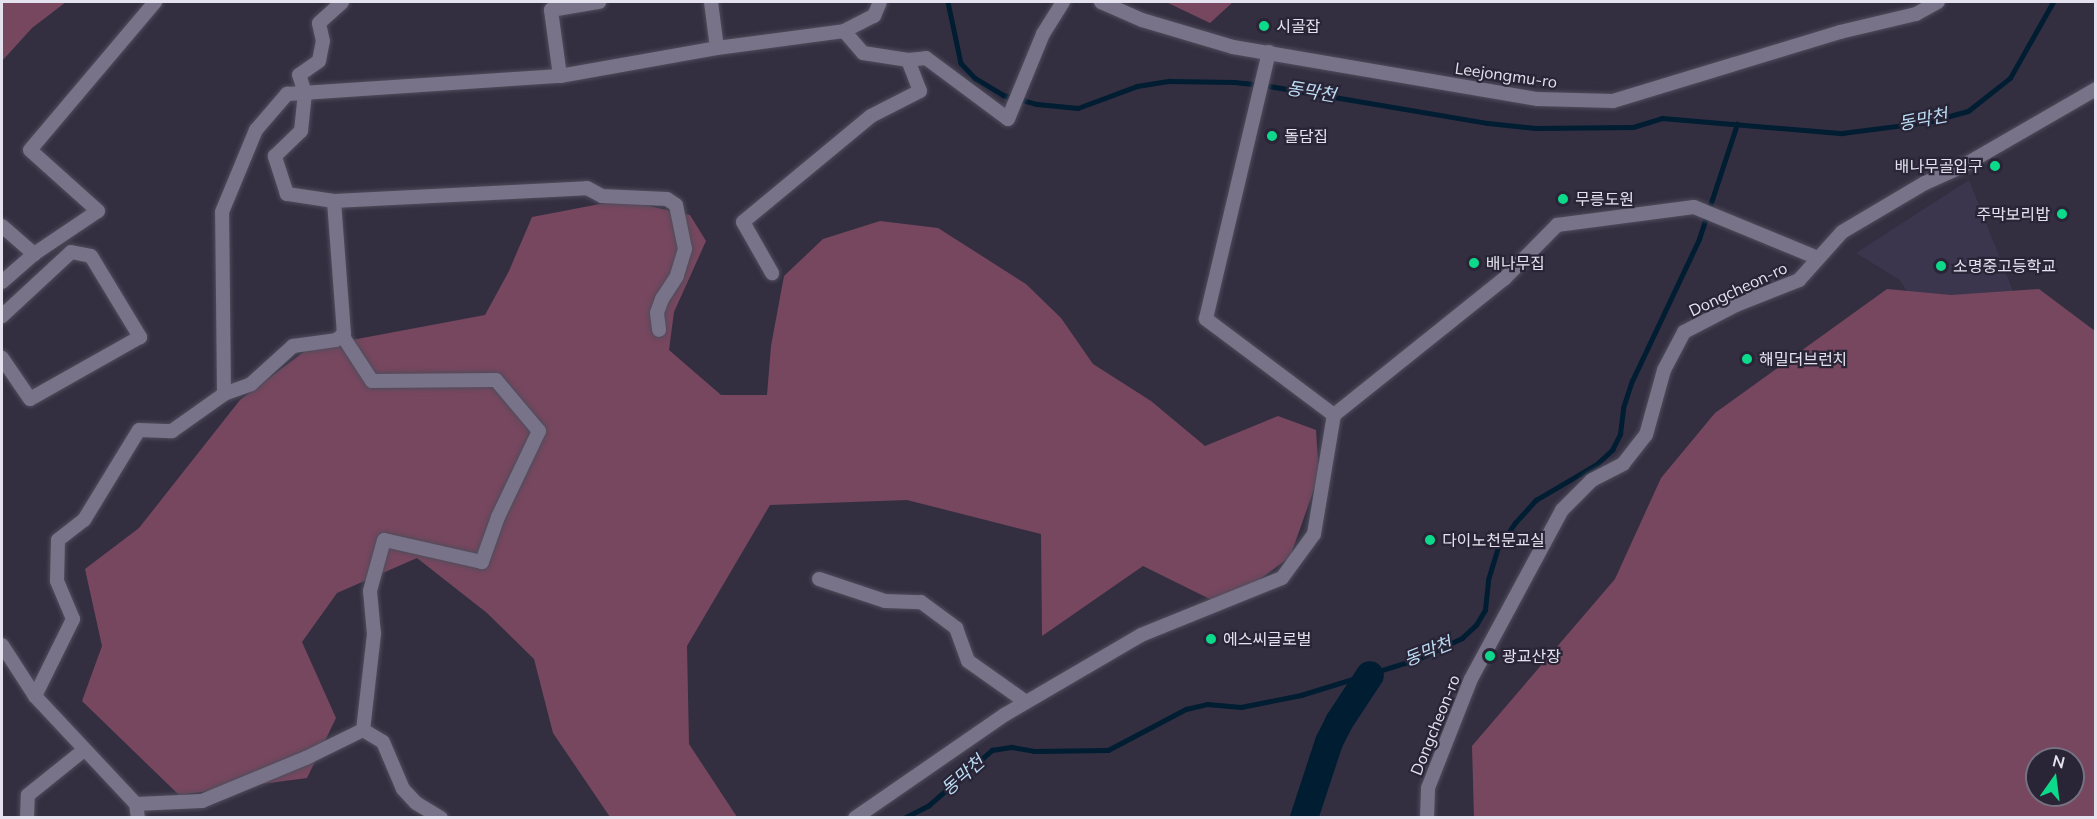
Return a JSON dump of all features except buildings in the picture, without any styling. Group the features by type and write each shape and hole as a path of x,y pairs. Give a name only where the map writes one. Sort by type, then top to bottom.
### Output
{"street":[{"path":"2,282 34,254 98,211 30,150 155,2"},
{"path":"342,2 319,23 323,41 319,61 299,75 304,93 301,131 275,156 287,194 334,201 587,188 602,195 667,199 676,205 685,249 677,276 662,299 657,313 659,330"},
{"path":"560,76 551,10 599,2"},
{"path":"711,2 717,48"},
{"path":"224,394 222,212 256,130 287,94 560,76 717,48 844,31 874,16 880,2"},
{"path":"844,31 863,53 908,60 926,58 1008,119 1043,34 1063,2"},
{"name":"Leejongmu-ro","path":"1101,2 1142,20 1233,47 1538,99 1613,101 1840,32 1916,14 1938,2"},
{"path":"1269,52 1206,319 1334,415"},
{"path":"772,273 743,222 871,116 920,91 908,60"},
{"name":"Dongcheon-ro","path":"1427,818 1428,788 1471,679 1562,510 1592,480 1623,464 1646,435 1664,370 1684,332 1736,305 1799,280 1842,232 1924,183 1961,167 2096,89"},
{"path":"34,696 73,619 57,581 58,540 84,520 139,430 172,431 224,394 251,384 293,346 336,340 344,334 334,201"},
{"path":"855,818 1026,702 1141,635 1282,578 1314,534 1334,415 1504,279 1557,225 1694,207 1818,258"},
{"path":"2,226 34,254"},
{"path":"2,315 71,252 91,256 140,337 30,399 2,358"},
{"path":"342,335 372,381 496,380 539,430 498,517 482,562 384,540 370,591 374,634 363,730"},
{"path":"819,579 885,601 921,602 956,628 968,661 1026,702"},
{"path":"2,645 34,696 137,811 202,801 306,758 363,730"},
{"path":"363,730 383,742 403,789 416,803 441,818"},
{"path":"27,818 28,795 84,750"}],"shaded area":[{"path":"2,2 66,2 32,28 2,61"},
{"path":"1166,2 1233,2 1210,23"},
{"name":"소명중고등학교","path":"1969,180 2017,301 1929,326 1900,280 1856,253"},
{"path":"621,200 690,215 706,241 674,312 669,350 721,395 767,395 771,346 784,276 823,239 880,221 938,228 1026,284 1061,318 1093,364 1151,401 1205,446 1278,416 1316,430 1319,475 1290,557 1224,606 1143,566 1042,636 1041,534 907,500 770,505 687,646 689,744 737,817 610,817 553,733 534,659 487,613 417,558 337,593 302,642 336,718 307,778 179,795 82,701 102,646 85,569 139,528 240,400 309,348 485,315 509,271 532,217"},
{"path":"1887,289 1951,295 2039,289 2095,331 2095,817 1474,817 1472,746 1615,579 1661,478 1715,413"}],"waterway":[{"name":"동막천","path":"948,2 961,63 975,78 1003,95 1037,104 1078,108 1137,86 1170,81 1234,82 1488,123 1535,128 1633,127 1662,118 1842,133 1928,122 1968,111 2010,78 2053,2"},
{"name":"동막천","path":"904,818 928,806 992,750 1012,747 1034,751 1108,750 1186,709 1207,704 1241,707 1301,695 1418,659 1462,638 1476,625 1485,610 1488,580 1498,548 1515,523 1536,500 1597,464 1612,450 1620,434 1623,408 1632,381 1699,239 1737,124"},
{"name":"동막천","path":"1304,818 1329,742 1339,722 1370,675"}],"place":[{"name":"시골잡","path":"1264,26"},
{"name":"돌담집","path":"1272,136"},
{"name":"배나무골입구","path":"1995,166"},
{"name":"무릉도원","path":"1563,199"},
{"name":"주막보리밥","path":"2062,214"},
{"name":"배나무집","path":"1474,263"},
{"name":"소명중고등학교","path":"1941,266"},
{"name":"해밀더브런치","path":"1747,359"},
{"name":"다이노천문교실","path":"1430,540"},
{"name":"에스씨글로벌","path":"1211,639"},
{"name":"광교산장","path":"1490,656"}]}
